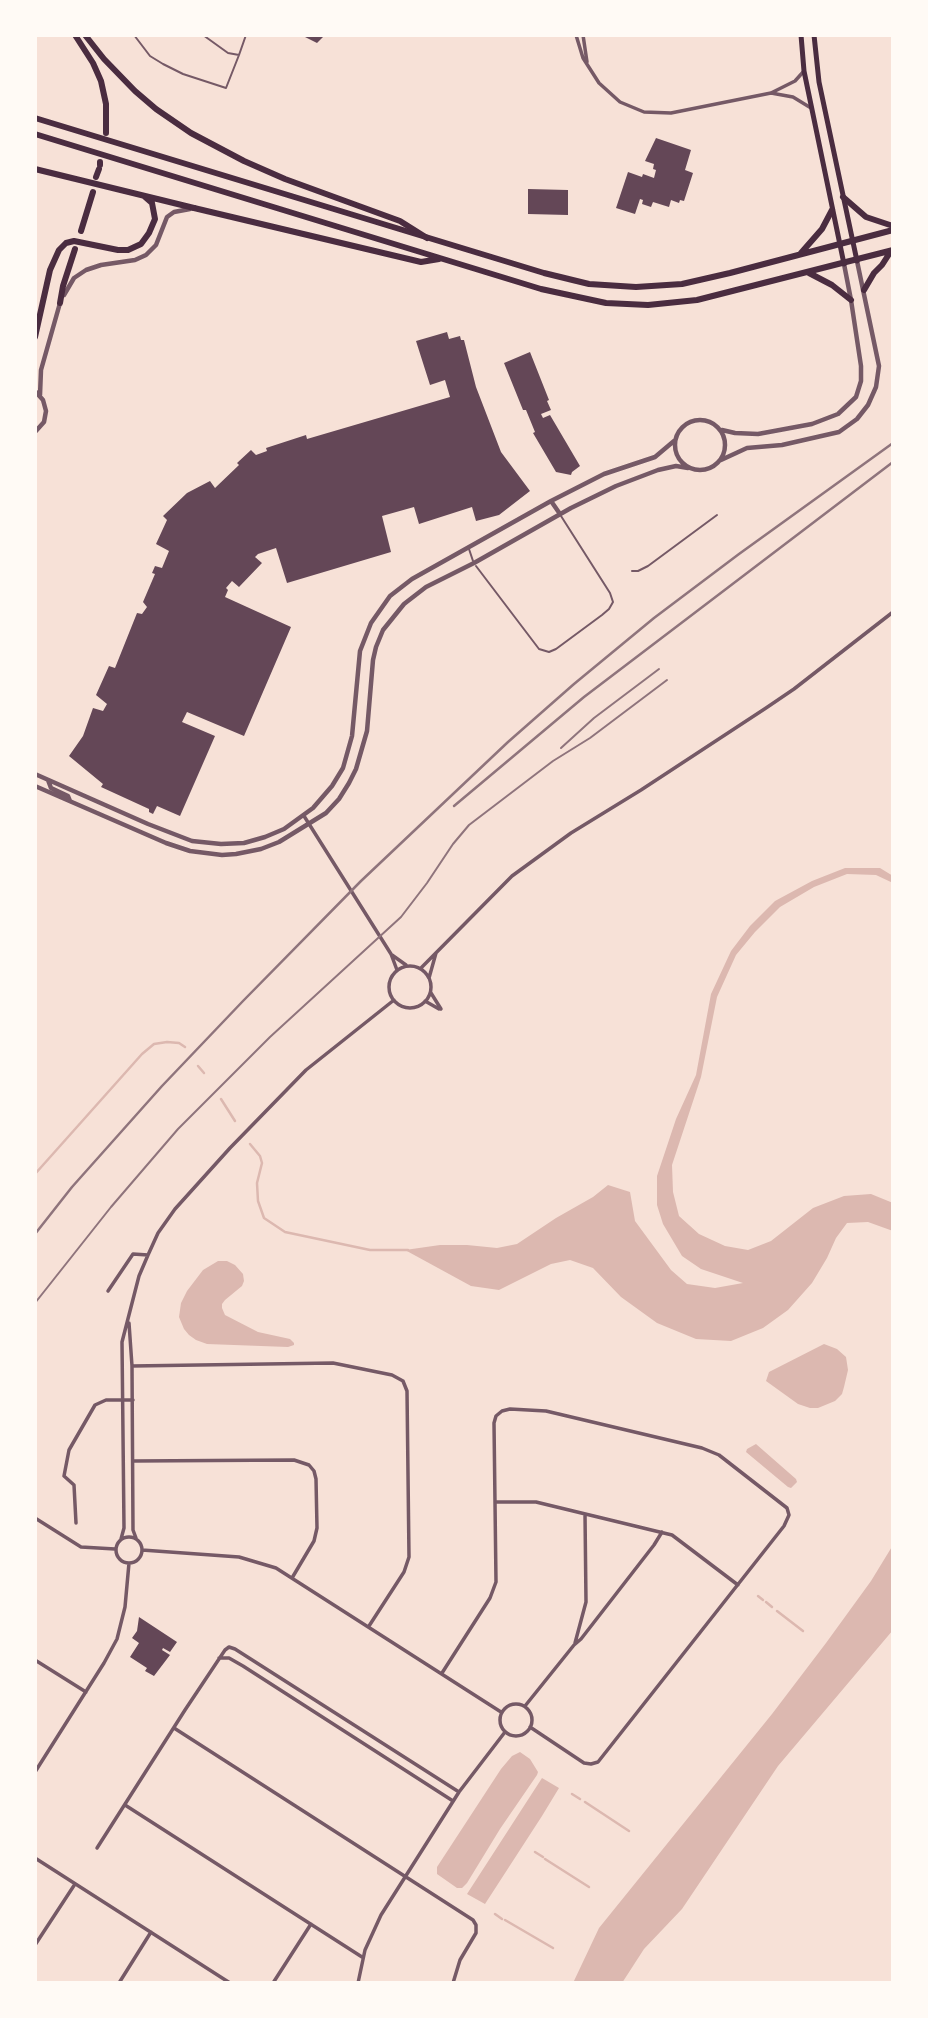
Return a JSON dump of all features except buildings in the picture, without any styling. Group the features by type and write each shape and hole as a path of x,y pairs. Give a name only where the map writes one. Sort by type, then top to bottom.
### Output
{"highway":[{"path":"75,35 101,81 106,104 106,133"},
{"path":"85,35 135,91 191,133 244,161 400,221 427,237"},
{"path":"35,118 565,279 613,286 682,284 893,228"},
{"path":"35,134 564,295 606,303 648,304 697,300 892,251"},
{"path":"96,177 100,165"},
{"path":"35,169 421,262 441,258"},
{"path":"81,230 93,192"},
{"path":"35,337 54,259 59,250 70,242 79,241 123,250 136,247 144,241 153,226 155,216 151,201 144,196"},
{"path":"843,197 866,217 893,228"},
{"path":"800,254 822,228 832,210"},
{"path":"60,303 75,249"},
{"path":"864,290 892,251"},
{"path":"808,272 852,300"}],"main road":[{"path":"801,35 804,71 844,264"},
{"path":"814,35 819,82 857,261"}],"street":[{"path":"576,35 583,58 608,94 644,112 671,113 771,93 795,81 804,71"},
{"path":"583,35 587,64"},
{"path":"771,93 793,97 811,108"},
{"path":"35,432 42,425 46,414 44,403 37,393 41,370 60,303 70,283 79,274 93,267 144,257 156,244 167,217 174,212 194,208"},
{"path":"721,460 747,448 782,445 839,432 863,412 876,387 879,366 857,261"},
{"path":"35,774 175,835 200,842 234,844 254,840 275,833 304,816 332,786 348,752 354,722 360,651 367,631 390,596 412,579 604,474 655,457 674,442 681,429 693,421 710,422 722,430 746,434 786,430 830,418 852,402 862,373 844,264"},
{"path":"35,786 190,851 236,854 261,849 284,840 332,807 345,791 356,769 367,731 373,660 383,630 397,610 418,593 616,486 676,466 705,470 717,465 725,446 722,430"},
{"path":"674,442 679,461 688,468"},
{"path":"551,501 560,514"},
{"path":"421,968 512,876 571,833 775,702 893,612"},
{"path":"48,780 51,788 68,796 71,802"},
{"path":"304,816 391,954 397,970"},
{"path":"425,1001 441,1009 430,992 429,978 437,951"},
{"path":"391,954 407,966"},
{"path":"429,978 421,968 407,966 397,970 389,981 389,992 401,1006 408,1008 417,1007 425,1001 430,992"},
{"path":"115,1549 124,1528 122,1342 139,1276 158,1233 175,1209 230,1148 306,1070 394,1000"},
{"path":"107,1291 133,1254 148,1255"},
{"path":"115,1549 118,1557 125,1563 137,1561 142,1550 133,1530 132,1366 128,1331 130,1314"},
{"path":"132,1366 333,1363 392,1375 403,1381 407,1391 409,1557 404,1572 369,1626"},
{"path":"76,1523 74,1485 64,1476 69,1450 92,1409 99,1402 132,1400"},
{"path":"442,1674 493,1590 496,1576 494,1423 496,1416 505,1410 546,1411 702,1448 719,1455 783,1503 789,1515 784,1526 598,1762 584,1763 530,1727"},
{"path":"133,1461 294,1460 309,1465 316,1479 317,1528 314,1541 292,1577"},
{"path":"494,1502 531,1501 662,1532 680,1539 738,1585"},
{"path":"574,1644 586,1602 585,1514"},
{"path":"35,1518 81,1546 115,1549"},
{"path":"525,1706 574,1644 581,1639 662,1532"},
{"path":"121,1539 128,1536 136,1538"},
{"path":"142,1550 239,1557 263,1563 292,1577 501,1712"},
{"path":"36,1770 117,1639 125,1607 129,1563"},
{"path":"97,1848 219,1658 229,1647 459,1792"},
{"path":"219,1658 229,1658 243,1666 453,1801"},
{"path":"35,1660 86,1692"},
{"path":"509,1705 525,1706 531,1716 530,1727 521,1735 505,1732 499,1720 501,1712 509,1705"},
{"path":"174,1728 475,1923 476,1933 460,1960 453,1983"},
{"path":"358,1983 374,1927 459,1792 505,1732"},
{"path":"125,1805 363,1958"},
{"path":"35,1858 229,1983"},
{"path":"35,1945 75,1884"},
{"path":"273,1983 311,1924"},
{"path":"119,1983 152,1932"}],"lane":[{"path":"134,35 150,56 163,64 183,74 226,88 246,35"},
{"path":"204,35 228,53 239,55"},
{"path":"469,548 474,563 538,649 549,652 602,615 613,602 560,514"},
{"path":"632,571 648,566 717,514"}],"shaded area":[{"path":"845,868 880,868 893,876 893,883 876,875 847,874 814,887 780,907 736,955 717,997 701,1077 672,1165 673,1192 679,1216 699,1234 725,1246 748,1250 771,1241 813,1208 844,1196 871,1194 893,1203 893,1231 868,1222 847,1223 812,1283 788,1310 763,1328 731,1341 696,1339 657,1323 621,1297 593,1268 570,1260 551,1264 499,1290 471,1286 405,1250 440,1245 497,1248 517,1244 608,1185 630,1192 635,1221 671,1270 687,1284 715,1288 743,1283 701,1269 682,1256 663,1224 657,1205 657,1176 676,1119 696,1075 711,994 731,951 750,926 775,901 812,881"},
{"path":"218,1261 235,1265 243,1274 244,1281 222,1304 225,1315 258,1332 290,1339 294,1345 207,1344 189,1335 179,1317 181,1303 203,1270"},
{"path":"824,1344 837,1349 846,1357 848,1370 844,1387 842,1394 835,1401 818,1408 810,1408 798,1404 766,1381 769,1372"},
{"path":"756,1444 796,1479 797,1482 791,1488 746,1452"},
{"path":"893,1545 893,1630 778,1766 682,1909 644,1949 622,1983 573,1983 599,1928 772,1714 871,1581"},
{"path":"520,1752 530,1759 538,1772 537,1775 467,1883 462,1888 457,1888 437,1874 437,1867 501,1769 512,1756"},
{"path":"542,1778 559,1788 485,1904 467,1894"}],"waterway":[{"path":"35,1174 142,1054 154,1044 179,1043 185,1047"},
{"path":"198,1066 204,1073"},
{"path":"221,1099 235,1121"},
{"path":"250,1144 262,1163 257,1183 258,1201 264,1218 285,1232 370,1250 408,1250"},
{"path":"758,1596 763,1600"},
{"path":"766,1602 772,1607"},
{"path":"777,1611 803,1631"},
{"path":"572,1794 580,1799"},
{"path":"585,1802 629,1831"},
{"path":"535,1852 543,1857"},
{"path":"545,1859 589,1887"},
{"path":"495,1914 502,1919"},
{"path":"505,1920 553,1948"}],"tram line":[{"path":"561,748 594,718 659,669"},
{"path":"35,1303 111,1207 178,1129 270,1037 401,917 469,825 667,680"}],"railway":[{"path":"35,1234 72,1187 162,1086 243,1001 361,881 508,742 654,618 893,443"},
{"path":"454,806 584,697 893,462"}]}
